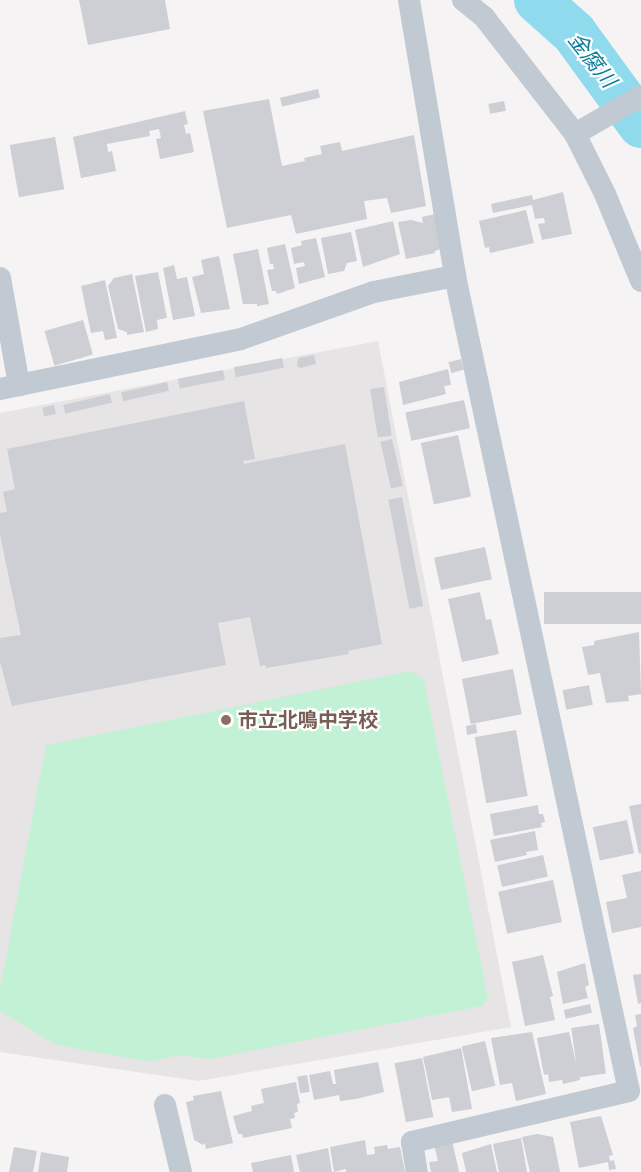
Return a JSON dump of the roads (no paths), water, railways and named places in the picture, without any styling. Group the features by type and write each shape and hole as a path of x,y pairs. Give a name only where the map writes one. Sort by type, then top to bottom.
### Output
{"street":[{"path":"409,0 456,276 635,1090 412,1142 417,1172"},
{"path":"463,0 484,17 575,134 605,194 641,281"},
{"path":"575,134 641,96"},
{"path":"0,278 9,387 241,339 374,292 456,276"},
{"path":"165,1105 181,1172"}],"waterway":[{"name":"金腐川","path":"537,0 574,33 641,125"}],"place":[{"name":"市立北鳴中学校","path":"226,720"}]}
